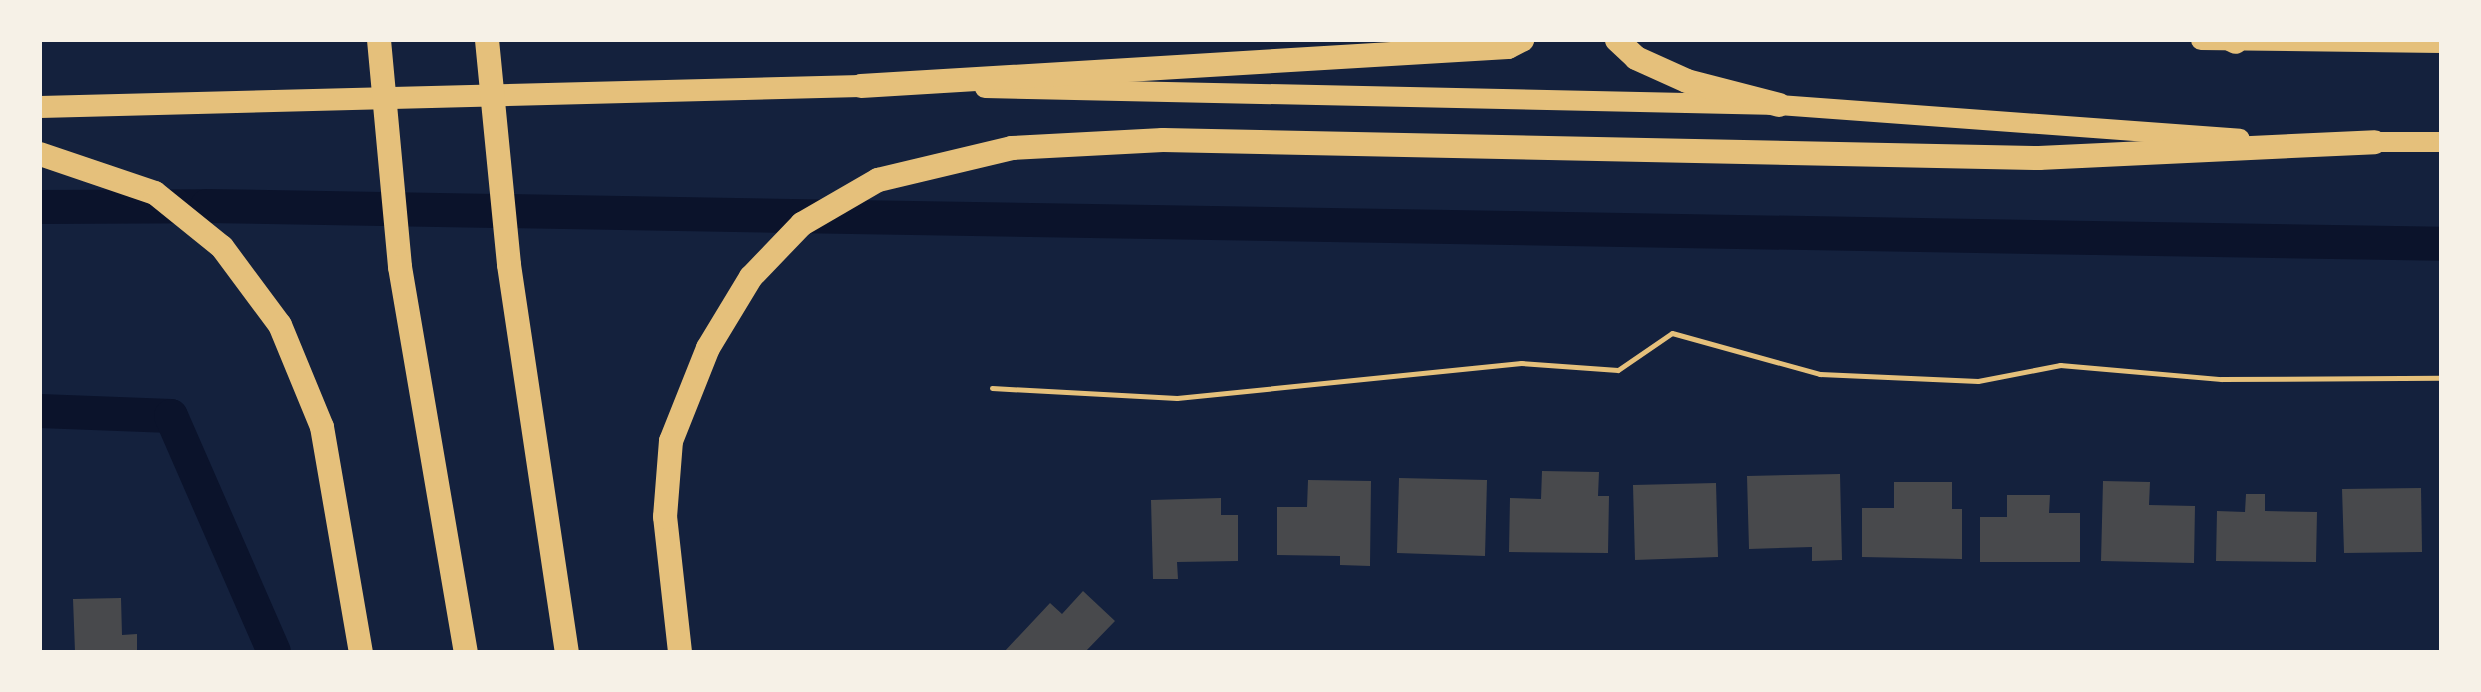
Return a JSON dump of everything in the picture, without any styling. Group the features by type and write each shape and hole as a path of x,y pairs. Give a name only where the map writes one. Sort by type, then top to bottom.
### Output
{"highway":[{"path":"379,40 400,267 466,652"},
{"path":"487,40 494,138 509,265 567,652"},
{"path":"40,107 861,86 1508,47 1522,40"},
{"path":"1617,40 1636,58 1687,81 1779,105"},
{"path":"680,652 665,517 670,456 708,348 751,277 802,224 878,180 1012,148 1163,140 2039,158 2375,142"},
{"path":"40,154 155,193 222,247 280,325 322,427 361,652"}],"main road":[{"path":"2201,40 2441,43"},
{"path":"861,86 1779,105 2155,135 2441,142"}],"path":[{"path":"992,388 1177,398 1521,363 1618,370 1672,333 1820,374 1978,381 2060,365 2221,379 2441,378"}],"building":[{"path":"1542,471 1599,472 1598,496 1609,496 1608,553 1509,552 1510,498 1541,499"},
{"path":"1840,474 1842,560 1812,561 1812,547 1749,549 1747,476"},
{"path":"1399,478 1487,480 1485,556 1397,553"},
{"path":"1308,480 1371,481 1370,566 1340,565 1340,556 1277,555 1277,507 1307,507"},
{"path":"2103,481 2150,482 2149,505 2195,506 2194,563 2101,561"},
{"path":"1894,482 1952,482 1952,509 1962,509 1962,559 1862,557 1862,508 1894,508"},
{"path":"1716,483 1718,557 1635,560 1633,485"},
{"path":"2421,488 2422,552 2344,553 2342,489"},
{"path":"2246,494 2265,494 2265,511 2317,512 2316,562 2216,561 2217,511 2245,512"},
{"path":"2007,495 2050,495 2049,513 2080,513 2080,562 1980,562 1980,517 2007,517"},
{"path":"1221,498 1221,515 1238,515 1238,561 1177,562 1178,579 1153,579 1151,500"},
{"path":"1083,591 1115,621 1085,652 1004,652 1050,603 1062,614"},
{"path":"121,598 122,635 137,634 137,652 75,652 73,599"}],"waterway":[{"path":"40,207 207,206 2441,244"},
{"path":"40,411 171,416 274,652"}]}
